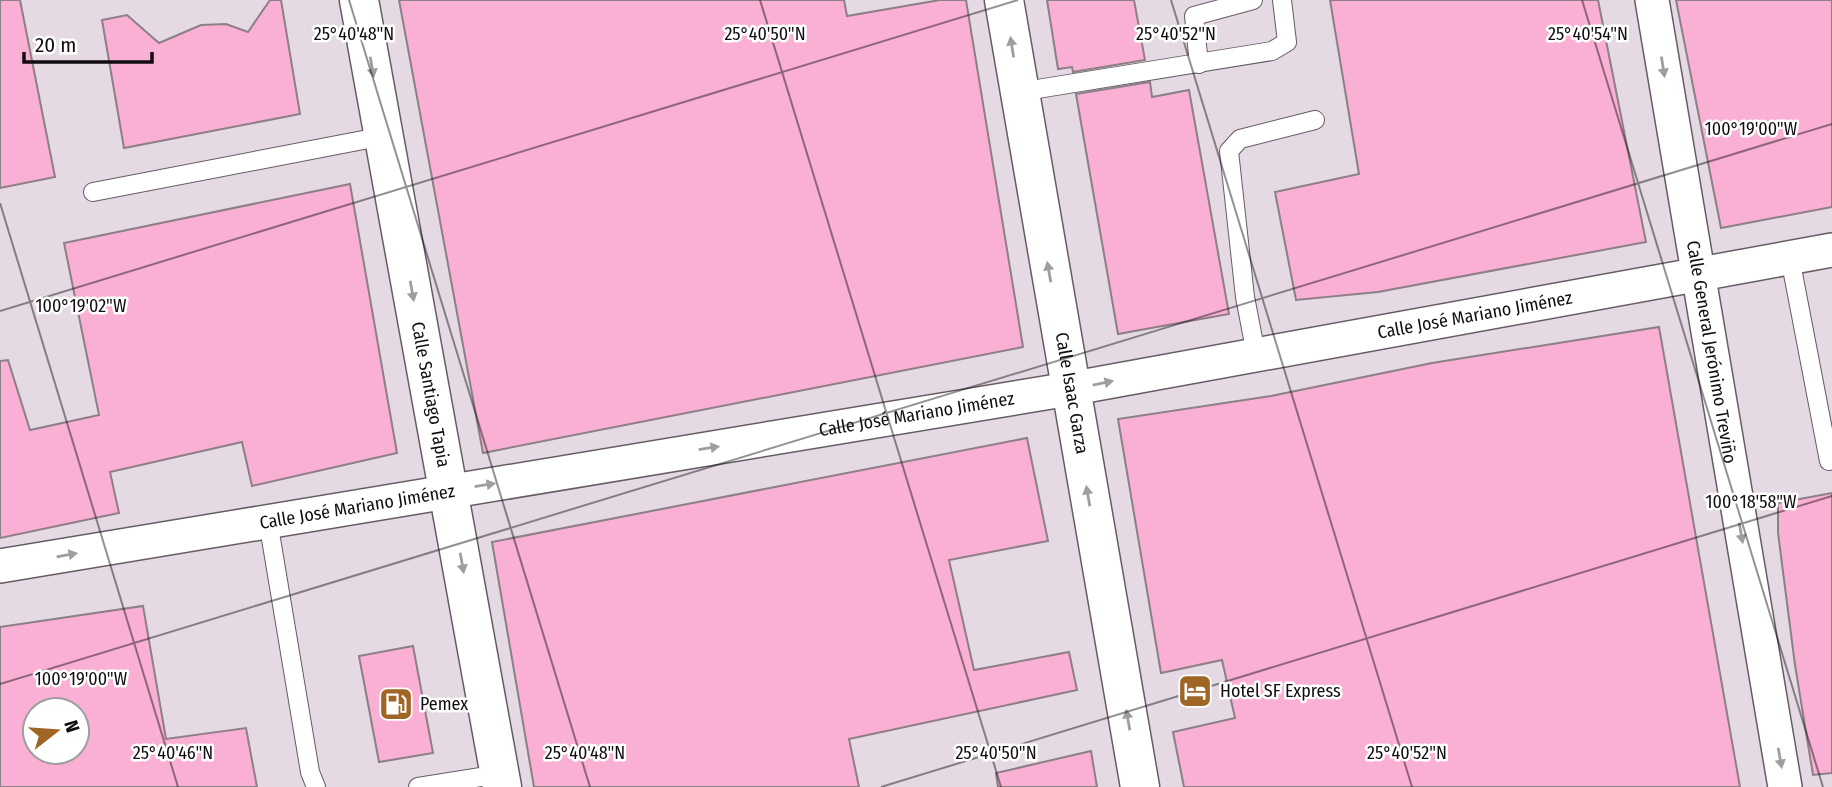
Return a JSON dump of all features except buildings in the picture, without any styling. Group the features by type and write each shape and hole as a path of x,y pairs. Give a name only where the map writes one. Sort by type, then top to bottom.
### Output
{"street":[{"name":"Calle Santiago Tapia","path":"359,0 501,781"},
{"name":"Calle Isaac Garza","path":"1004,0 1069,389 1140,787"},
{"name":"Calle General Jerónimo Treviño","path":"1652,0 1785,787"},
{"name":"Calle José Mariano Jiménez","path":"0,566 1069,389 1832,250"}],"lane":[{"path":"1199,64 1194,16 1253,0"},
{"path":"1019,92 1199,64 1282,47 1288,35 1282,0"},
{"path":"1256,354 1245,297 1228,151 1240,139 1315,120"},
{"path":"93,192 384,136"},
{"path":"1790,258 1829,461"},
{"path":"268,521 310,772 316,787"},
{"path":"418,787 501,781"}],"place":[{"name":"Hotel SF Express","path":"1195,691"},
{"name":"Pemex","path":"396,704"}]}
